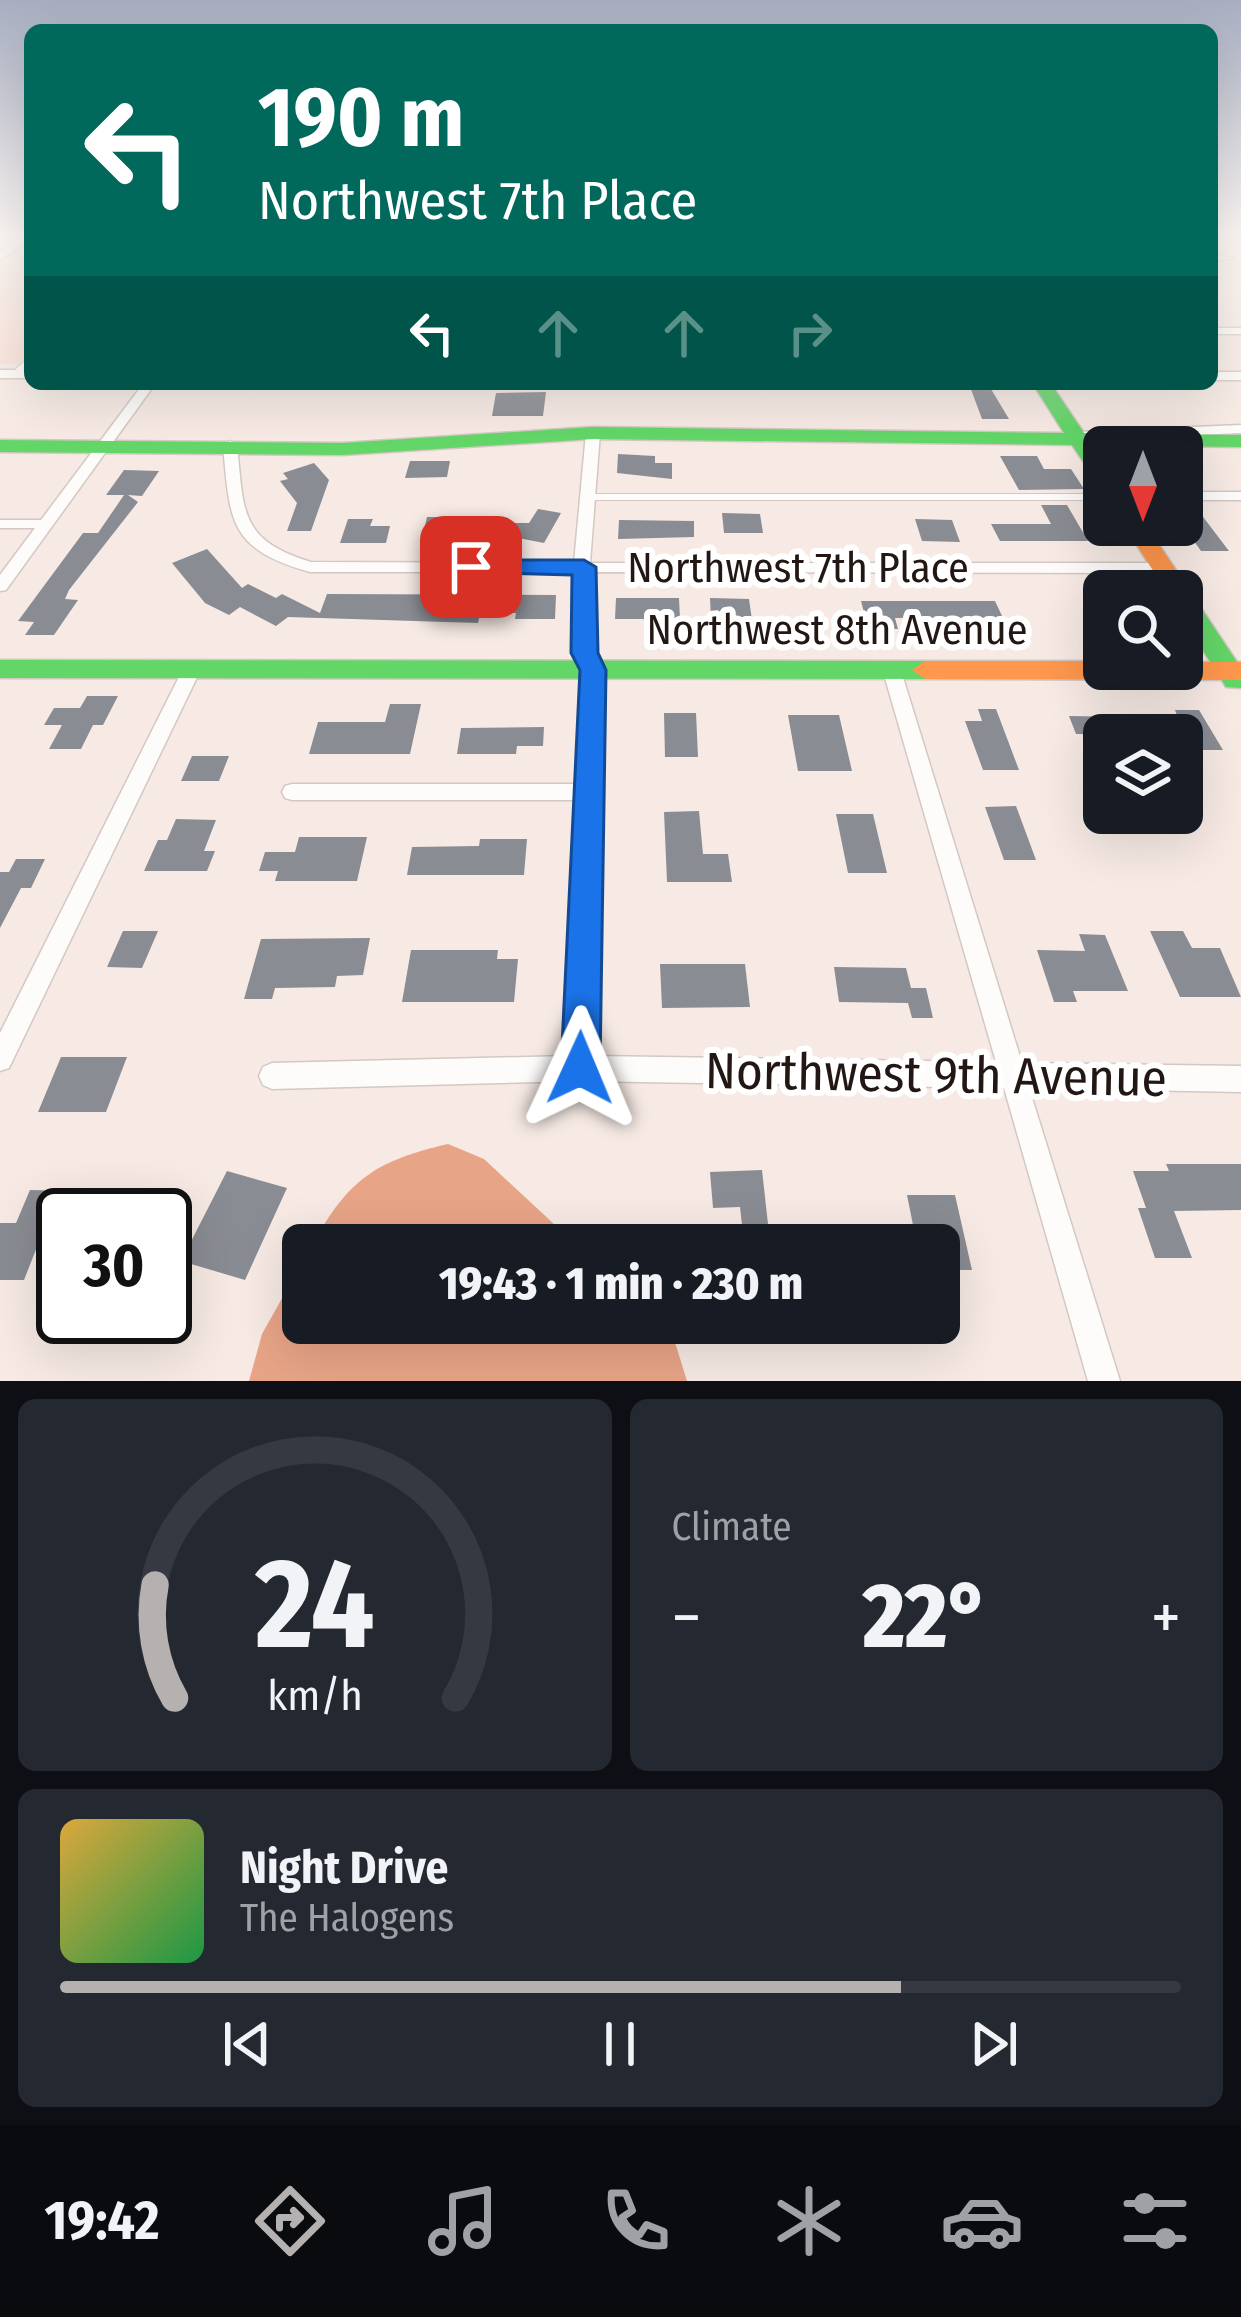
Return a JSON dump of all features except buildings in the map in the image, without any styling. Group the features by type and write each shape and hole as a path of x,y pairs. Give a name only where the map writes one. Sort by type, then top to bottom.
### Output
{"street":[{"path":"0,374 23,374"},
{"path":"0,586 145,390"},
{"path":"1046,390 1083,446"},
{"path":"1076,436 1241,429"},
{"path":"0,446 343,449 593,433 1241,441"},
{"path":"580,1068 593,670 584,653 584,567 593,433"},
{"name":"Northwest 7th Place","path":"230,445 237,510 250,542 279,559 310,567 584,567 1083,583"},
{"path":"1203,496 1241,496"},
{"path":"0,524 46,524"},
{"path":"1203,628 1237,677"},
{"name":"Northwest 8th Avenue","path":"0,669 892,671 1237,677"},
{"path":"0,1059 192,669"},
{"path":"892,671 1104,1381"},
{"path":"292,792 588,792"},
{"name":"Northwest 9th Avenue","path":"272,1076 580,1068 1241,1079"}],"lane":[{"path":"589,496 1083,497"}],"shaded area":[{"path":"0,300 24,300 24,364 0,364"},
{"path":"448,1144 484,1159 554,1224 324,1224 366,1176 401,1158"},
{"path":"282,1298 282,1344 676,1344 687,1381 249,1381 262,1334"}],"traffic: fast":[{"path":"1046,390 1083,446"},
{"path":"0,446 343,449 593,433 1241,441"},
{"path":"1203,630 1235,680"},
{"path":"0,669 925,670"}],"traffic: slow":[{"path":"1149,546 1164,570"},
{"path":"925,670 1241,671"}],"route":[{"path":"471,567 584,567 584,653 593,670 580,1068"}]}
